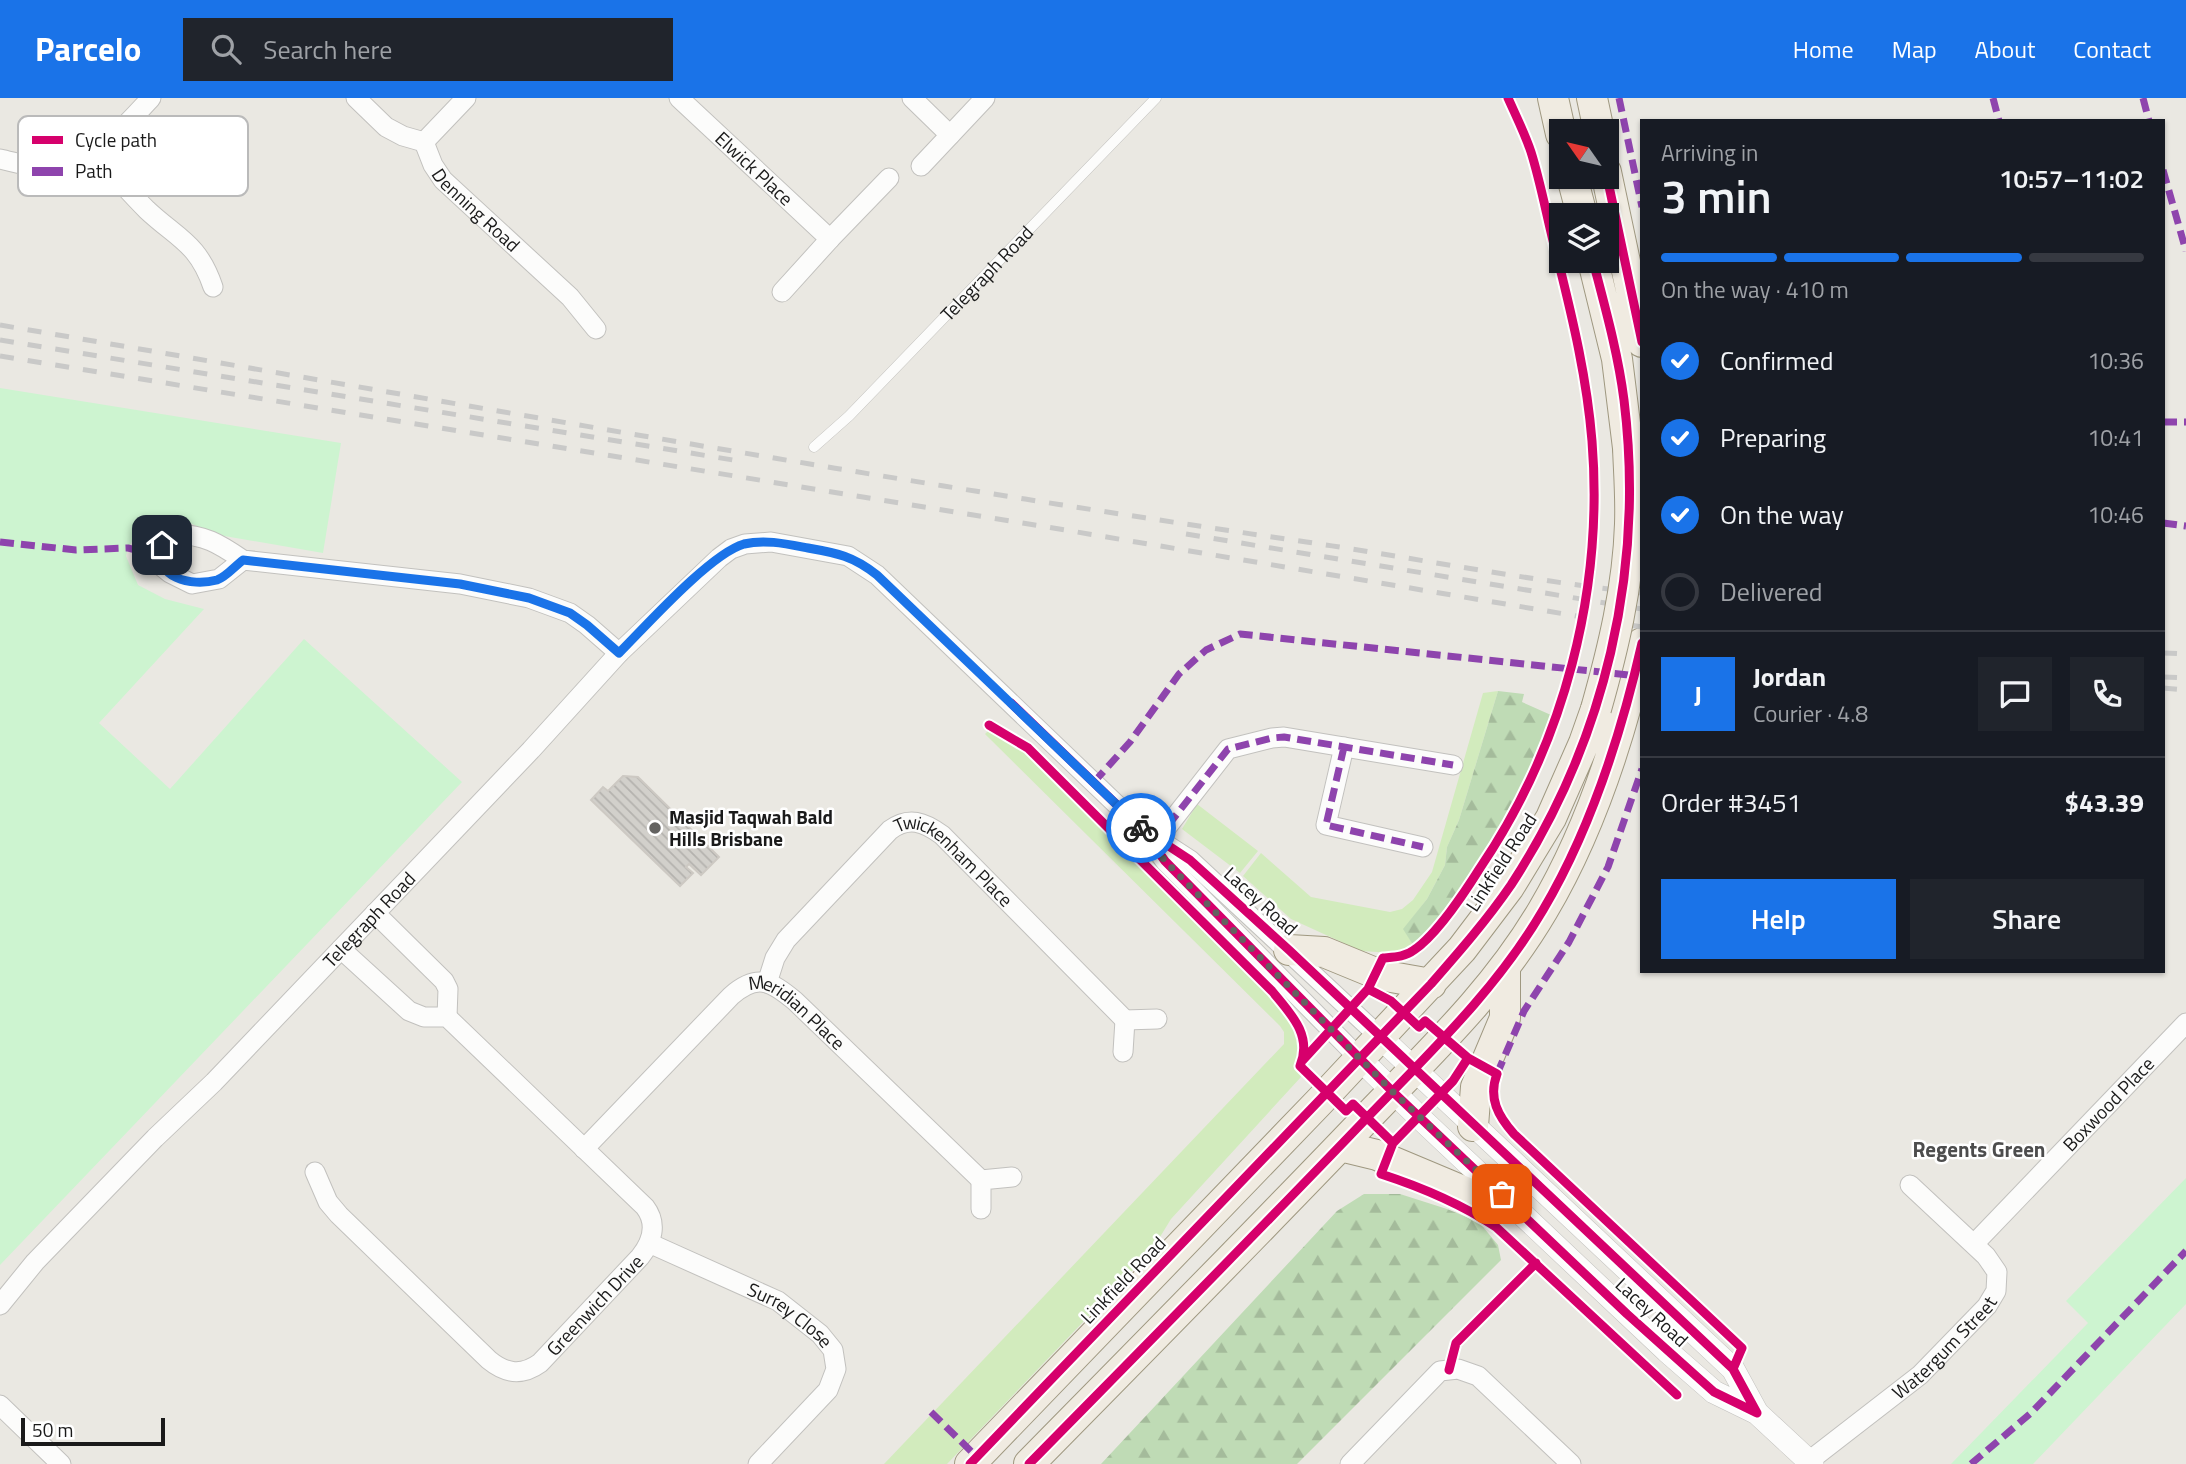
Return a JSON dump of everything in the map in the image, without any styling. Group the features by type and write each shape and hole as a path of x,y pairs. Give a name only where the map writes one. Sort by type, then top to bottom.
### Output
{"main road":[{"path":"1553,98 1558,119"},
{"path":"1592,98 1596,119"},
{"path":"1610,189 1640,333"},
{"name":"Linkfield Road","path":"1029,1464 1469,1012 1505,968 1542,912 1570,860 1588,818 1610,711 1614,640 1627,562 1630,524 1628,448 1617,359 1596,273"},
{"name":"Linkfield Road","path":"970,1464 1431,984 1490,914 1532,850 1567,782 1610,711 1640,647"},
{"path":"1289,950 1324,952 1380,975 1431,984"},
{"path":"1473,1126 1476,1087 1505,1018 1505,968"},
{"path":"1340,1146 1377,1155 1471,1194 1502,1194"}],"street":[{"path":"134,116 151,98"},
{"name":"Denning Road","path":"356,98 387,127 403,136 424,142 433,165 443,180 570,297 596,329"},
{"path":"424,142 466,98"},
{"name":"Elwick Place","path":"679,98 830,239"},
{"path":"912,98 950,135"},
{"path":"921,166 985,98"},
{"path":"0,159 18,163"},
{"path":"782,292 889,178"},
{"path":"134,196 193,248 206,265 213,287"},
{"name":"Lacey Road","path":"745,544 771,542 837,552 868,568 1151,837 1190,860 1289,950 1733,1369 1757,1413"},
{"name":"Telegraph Road","path":"0,1305 35,1262 155,1138 204,1093 523,758 619,653 708,567 731,549 745,544"},
{"path":"243,560 460,584 529,598 570,613 619,653"},
{"path":"1151,837 1228,750 1272,738 1284,737 1453,765"},
{"path":"1344,747 1326,825 1423,848"},
{"name":"Twickenham Place","path":"767,983 780,949 796,930 890,830 898,824 918,821 942,835 1125,1020"},
{"name":"Lacey Road","path":"1151,837 1165,861 1359,1058 1627,1314 1714,1392 1757,1413 1811,1463"},
{"path":"341,949 409,1011 424,1017 447,1017 448,989 444,981 375,913"},
{"name":"Meridian Place","path":"584,1149 731,996 750,982 767,983 795,1001 981,1180"},
{"name":"Greenwich Drive","path":"315,1172 328,1202 339,1215 489,1360 513,1373 531,1369 540,1363 631,1267 649,1243 653,1227 649,1212 447,1017"},
{"path":"1123,1052 1125,1020 1157,1019"},
{"name":"Boxwood Place","path":"1974,1244 2186,1023"},
{"path":"981,1209 981,1180 1012,1177"},
{"name":"Watergum Street","path":"1811,1463 1903,1390 1996,1291 1997,1272 1986,1256 1910,1185"},
{"name":"Surrey Close","path":"649,1243 779,1301 820,1334 833,1350 836,1369 828,1390 758,1464"},
{"path":"1350,1464 1440,1371 1458,1369 1478,1376 1572,1464"},
{"path":"0,1405 61,1464"}],"lane":[{"name":"Telegraph Road","path":"814,447 849,416 1156,98"}],"green space":[{"path":"0,388 341,443 323,553 213,534 186,521 163,516 143,524 128,548 126,556 138,585 165,599 204,609 99,723 170,789 304,639 462,782 0,1265"},
{"path":"1498,691 1459,820 1447,847 1445,865 1427,899 1404,929 1413,945 1394,953 1361,951 1291,919 1243,876 1261,853 1311,897 1390,912 1402,909 1413,900 1432,872 1483,693"},
{"path":"1498,691 1524,694 1522,702 1551,715 1528,776 1498,832 1443,911 1423,937 1413,945 1403,929 1427,899 1445,865 1447,847 1459,820"},
{"path":"989,730 1019,745 1265,987 1287,1014 1298,1033 1300,1055 1296,1067 1301,1077 1171,1219 1152,1250 947,1464 884,1464 1284,1044 1284,1032 1280,1026 985,734"},
{"path":"1197,804 1258,851 1240,873 1182,829"},
{"path":"2186,1178 2186,1304 2033,1464 1951,1464 2088,1323 2066,1301"},
{"path":"1364,1194 1400,1194 1479,1222 1498,1245 1501,1260 1297,1464 1101,1464 1337,1211"}],"building":[{"name":"Masjid Taqwah Bald Hills Brisbane","path":"623,776 638,777 719,857 701,875 689,864 686,867 693,873 680,886 591,800 603,787 608,791"}],"railway":[{"path":"0,325 964,489 1508,575 1640,593"},
{"path":"0,340 733,460"},
{"path":"0,356 1640,627"},
{"path":"1186,534 1640,609"},
{"path":"2165,653 2186,654"},
{"path":"2165,677 2186,678"},
{"path":"2165,688 2186,690"}],"marked path":[{"path":"1619,98 1640,198"},
{"path":"1993,98 1998,119"},
{"path":"2143,98 2148,119"},
{"path":"2165,177 2186,251"},
{"path":"2165,422 2186,422"},
{"path":"2165,523 2186,526"},
{"path":"0,542 76,550 128,548 159,556"},
{"path":"1094,782 1130,742 1179,674 1206,650 1240,634 1638,676"},
{"path":"1155,842 1228,749 1284,737 1453,765"},
{"path":"1344,747 1326,825 1423,847"},
{"path":"1497,1074 1524,1011 1569,942 1608,867 1640,775"},
{"path":"1971,1464 2031,1413 2186,1251"},
{"path":"931,1412 977,1457"}],"cycle path":[{"path":"1368,989 1383,958 1411,952 1441,924 1509,820 1535,770 1556,718 1584,609 1594,497 1587,395 1574,327 1529,145 1508,98"},
{"path":"1610,189 1640,333"},
{"path":"970,1464 1431,984 1502,898 1544,830 1571,773 1594,713 1611,653 1622,591 1628,528 1629,464 1624,400 1615,347 1596,273"},
{"path":"1029,1464 1238,1252 1482,996 1543,910 1576,847 1603,781 1640,651"},
{"path":"1011,703 1142,829 1165,861 1392,1091 1627,1314 1714,1392 1757,1413"},
{"path":"989,725 1028,748 1272,991 1302,1034 1304,1044 1300,1066 1346,1111 1353,1104 1393,1143 1453,1081 1468,1058 1425,1021 1419,1027 1391,1001 1368,989 1303,1060"},
{"path":"1149,833 1190,860 1289,950 1733,1369 1757,1413"},
{"path":"1468,1058 1497,1074 1494,1099 1503,1120 1514,1134 1742,1348 1733,1369"},
{"path":"1393,1143 1381,1174 1440,1197 1496,1227 1677,1395"},
{"path":"1449,1370 1456,1343 1536,1263"}],"way so far":[{"path":"1141,828 1165,861 1392,1091 1502,1194"}],"place":[{"name":"Masjid Taqwah Bald Hills Brisbane","path":"655,828"}],"district":[{"name":"Regents Green","path":"1979,1150"}],"route":[{"path":"162,545 160,565 192,584 219,579 243,560 460,584 529,598 570,613 619,653 708,567 731,549 745,544 771,542 837,552 858,561 877,575 1141,828"}]}
